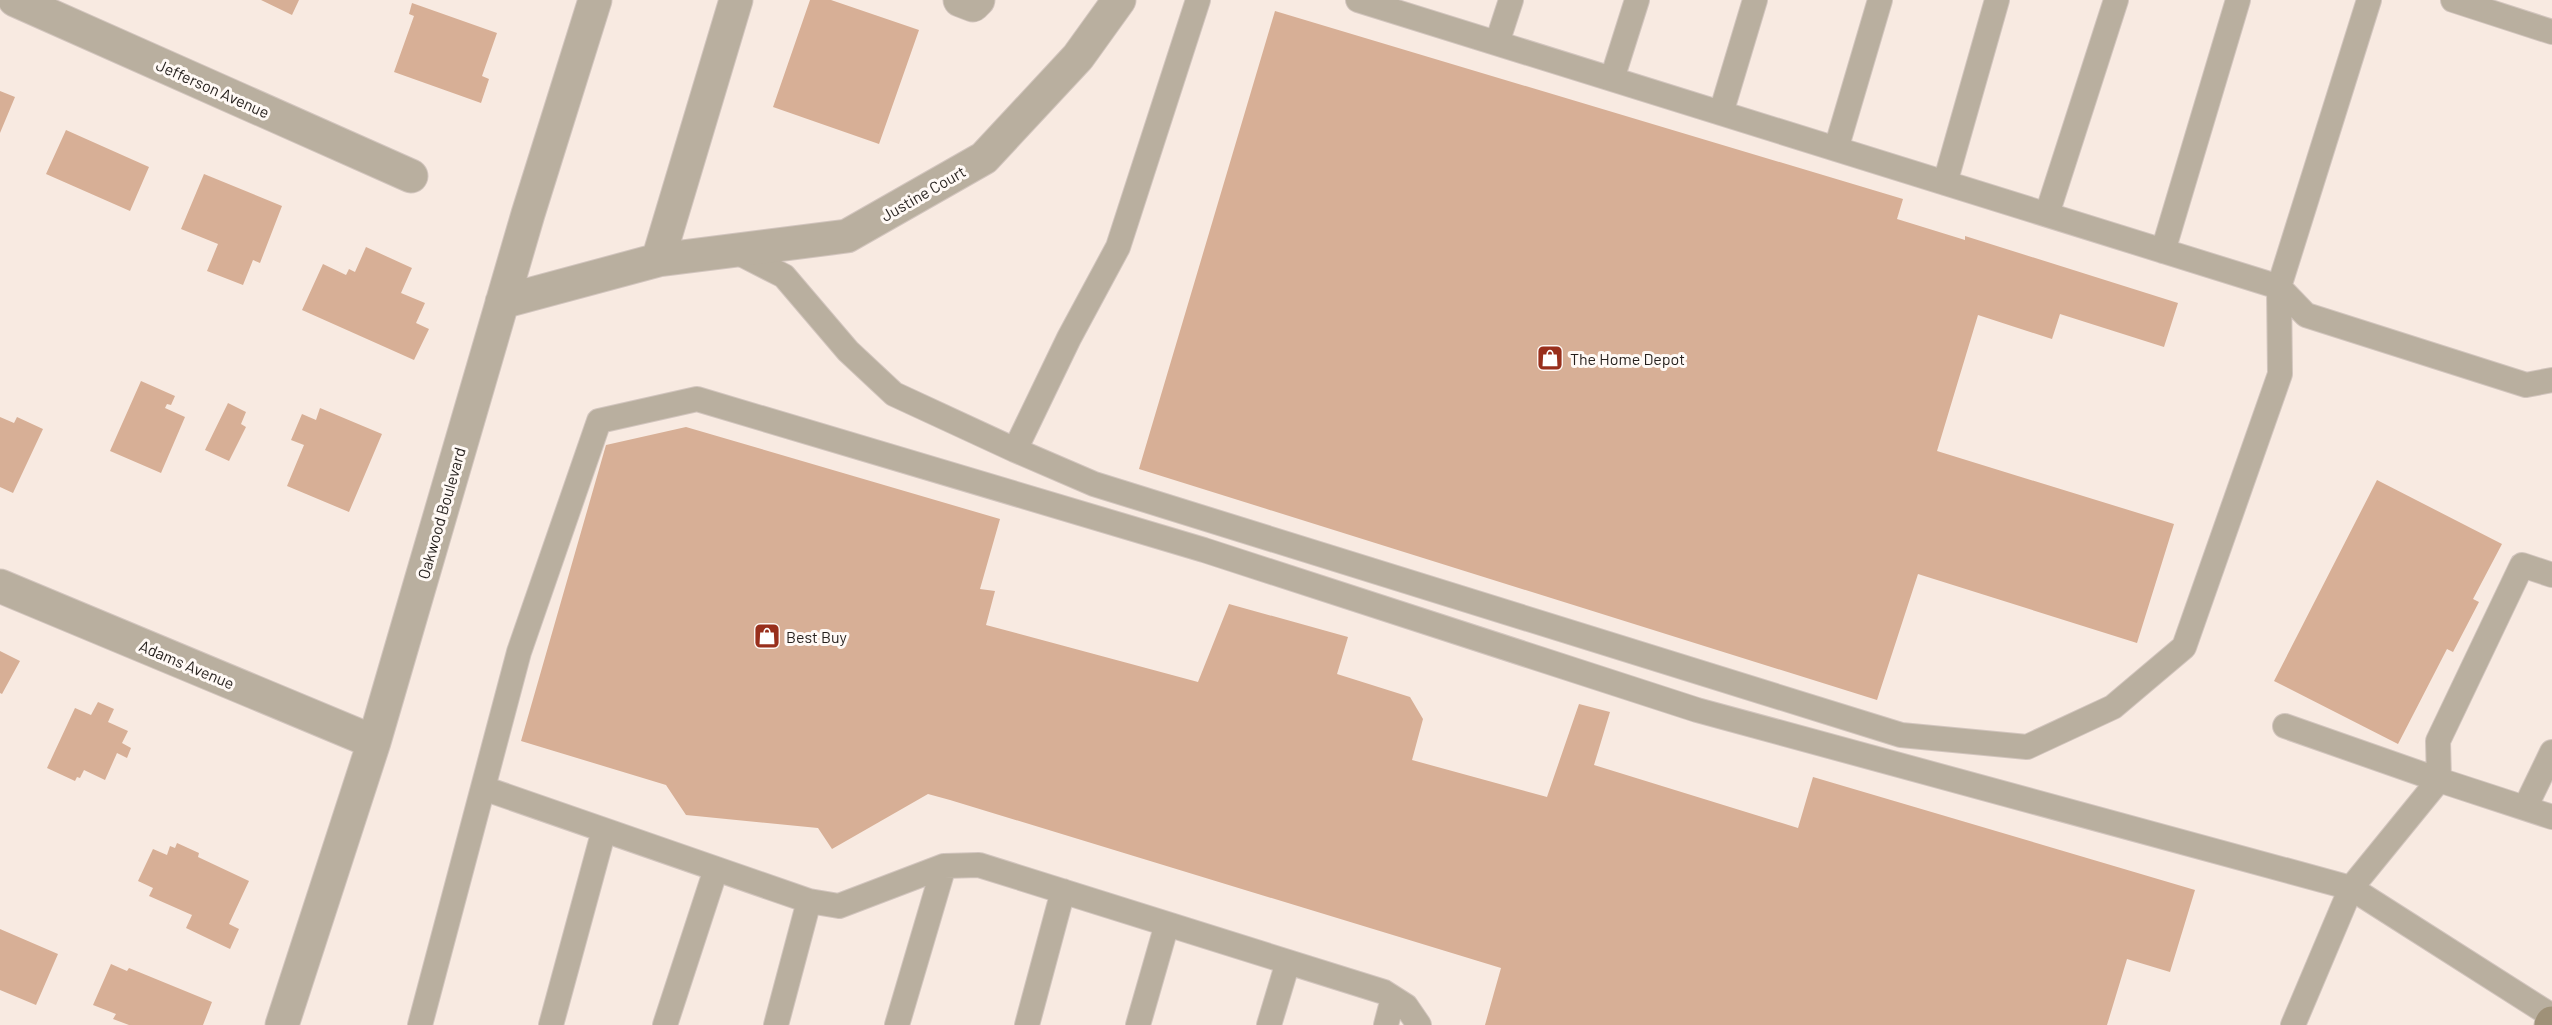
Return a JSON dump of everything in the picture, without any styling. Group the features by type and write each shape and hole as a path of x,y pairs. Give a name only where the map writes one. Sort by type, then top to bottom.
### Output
{"street":[{"name":"Jefferson Avenue","path":"15,0 411,176"},
{"name":"Oakwood Boulevard","path":"282,1025 374,742 502,302 595,0"},
{"path":"657,260 736,0"},
{"path":"960,0 973,5 978,0"},
{"name":"Justine Court","path":"502,302 657,260 847,236 984,158 1078,57 1119,0"},
{"name":"Adams Avenue","path":"0,586 374,742"}],"lane":[{"path":"1016,450 1069,338 1118,248 1198,0"},
{"path":"1358,0 1390,5 1497,43 2279,286 2306,315 2526,385 2552,380"},
{"path":"1497,43 1511,0"},
{"path":"1612,79 1637,0"},
{"path":"1721,113 1755,0"},
{"path":"1836,149 1880,0"},
{"path":"1945,183 1997,0"},
{"path":"2047,214 2116,0"},
{"path":"2163,250 2238,0"},
{"path":"733,250 784,276 848,351 894,394 1094,484 1901,735 2027,747 2113,708 2184,647 2280,374 2279,286 2370,0"},
{"path":"2453,0 2552,32"},
{"path":"420,1025 519,652 599,420 697,399 1204,550 1697,710 2351,888 2552,1016"},
{"path":"2293,1025 2351,888 2439,780 2438,741 2522,566 2552,575"},
{"path":"2285,726 2552,817"},
{"path":"2525,808 2552,752"},
{"path":"483,788 809,901 839,906 944,866 979,865 1384,992 1406,1006 1419,1025"},
{"path":"551,1025 604,830"},
{"path":"897,1025 944,866"},
{"path":"664,1025 716,869"},
{"path":"1027,1025 1063,891"},
{"path":"776,1025 809,901"},
{"path":"1138,1025 1167,924"},
{"path":"1269,1025 1288,962"},
{"path":"1386,1025 1393,998"}],"building":[{"path":"261,0 299,0 292,15"},
{"path":"810,0 831,0 919,30 879,144 773,107"},
{"path":"412,3 497,33 482,76 489,79 481,103 394,72 414,16 409,14"},
{"name":"The Home Depot","path":"1275,11 1903,199 1897,219 1965,240 1965,236 2178,303 2164,347 2060,314 2052,339 1978,315 1937,451 2174,524 2137,643 1918,574 1877,700 1139,469"},
{"path":"0,91 15,97 0,133"},
{"path":"66,130 149,167 130,211 46,174"},
{"path":"204,174 282,206 260,263 253,260 243,285 207,271 218,244 181,229"},
{"path":"366,247 412,268 401,293 425,303 416,323 429,329 414,360 302,310 323,264 346,275 349,269 355,272"},
{"path":"141,381 175,396 171,405 167,404 165,408 185,417 161,473 110,451"},
{"path":"228,403 246,412 241,424 246,427 229,461 205,450"},
{"path":"320,408 382,434 349,512 287,486 304,445 291,440 302,414 316,420"},
{"path":"0,417 14,423 17,417 43,429 13,493 0,487"},
{"path":"686,427 1000,519 980,589 995,591 986,625 1198,682 1229,604 1348,637 1337,674 1410,697 1423,719 1412,760 1547,797 1579,704 1610,712 1594,765 1798,828 1813,777 2195,890 2170,972 2127,959 2107,1025 1485,1025 1501,968 928,794 832,849 818,828 686,815 666,785 521,741 606,445"},
{"path":"2377,480 2502,544 2473,599 2479,602 2453,652 2447,649 2398,744 2274,681"},
{"path":"0,651 20,661 2,694 0,693"},
{"path":"98,702 114,709 108,722 128,731 122,743 131,748 127,758 117,753 105,780 84,770 80,778 77,777 75,781 47,768 75,708 91,715"},
{"path":"177,843 199,853 198,857 249,881 229,924 239,929 230,949 186,928 192,915 149,896 153,888 138,881 153,849 167,855 170,846 175,848"},
{"path":"0,929 58,954 36,1005 0,990"},
{"path":"111,964 127,971 129,968 212,1002 203,1025 129,1025 113,1019 116,1014 93,1005"}],"place":[{"name":"The Home Depot","path":"1550,358"},
{"name":"Best Buy","path":"767,636"}]}
